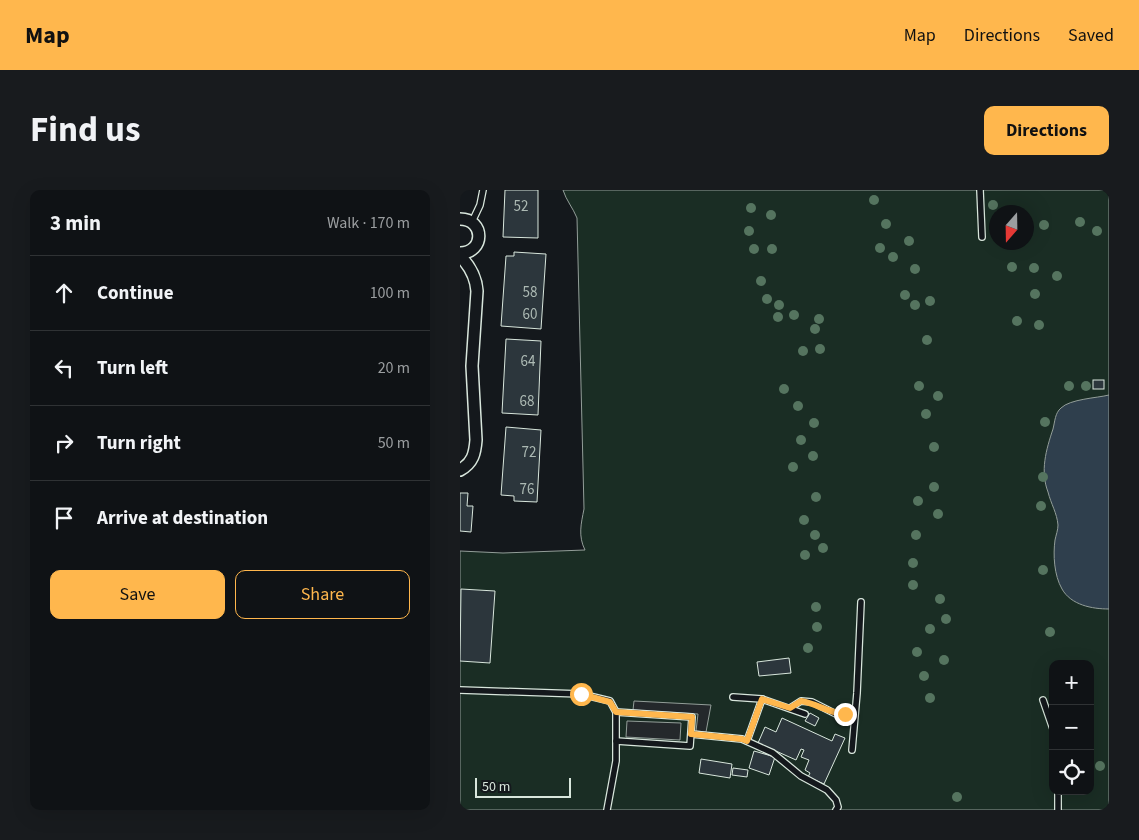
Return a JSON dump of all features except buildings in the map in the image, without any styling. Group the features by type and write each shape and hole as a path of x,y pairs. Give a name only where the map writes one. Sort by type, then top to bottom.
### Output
{"street":[{"path":"460,219 472,222 478,232 477,243 469,252 460,254 468,264 476,280 477,291 472,366 476,432 475,451 472,461 460,470"}],"lane":[{"path":"472,222 480,205 483,190"},
{"path":"980,190 982,237"},
{"path":"852,750 861,602"},
{"path":"460,690 581,694 610,702 616,712 616,761 607,810"},
{"path":"733,697 762,699 805,714"},
{"path":"747,741 762,699"},
{"path":"1043,700 1049,717"},
{"path":"790,708 801,701 812,702 836,714 855,713"},
{"path":"616,712 692,717 690,746 616,741"},
{"path":"691,734 747,741 773,753 801,776 827,790 836,800 838,807 836,810"},
{"path":"1058,795 1058,810"}],"green space":[{"path":"563,190 1109,190 1109,810 460,810 460,551 503,553 585,550 581,535 584,509 577,218"}],"shaded area":[{"path":"634,701 711,705 706,732 696,731 698,714 633,710"},
{"path":"627,721 681,723 680,740 626,737"}],"water":[{"path":"1109,395 1109,609 1089,607 1076,602 1066,594 1059,583 1054,558 1058,525 1044,476 1044,468 1048,445 1059,410 1065,405 1084,399"}],"route":[{"path":"581,694 610,702 616,712 692,717 691,734 747,741 762,699 790,708 801,701 812,702 836,714 845,714"}]}
